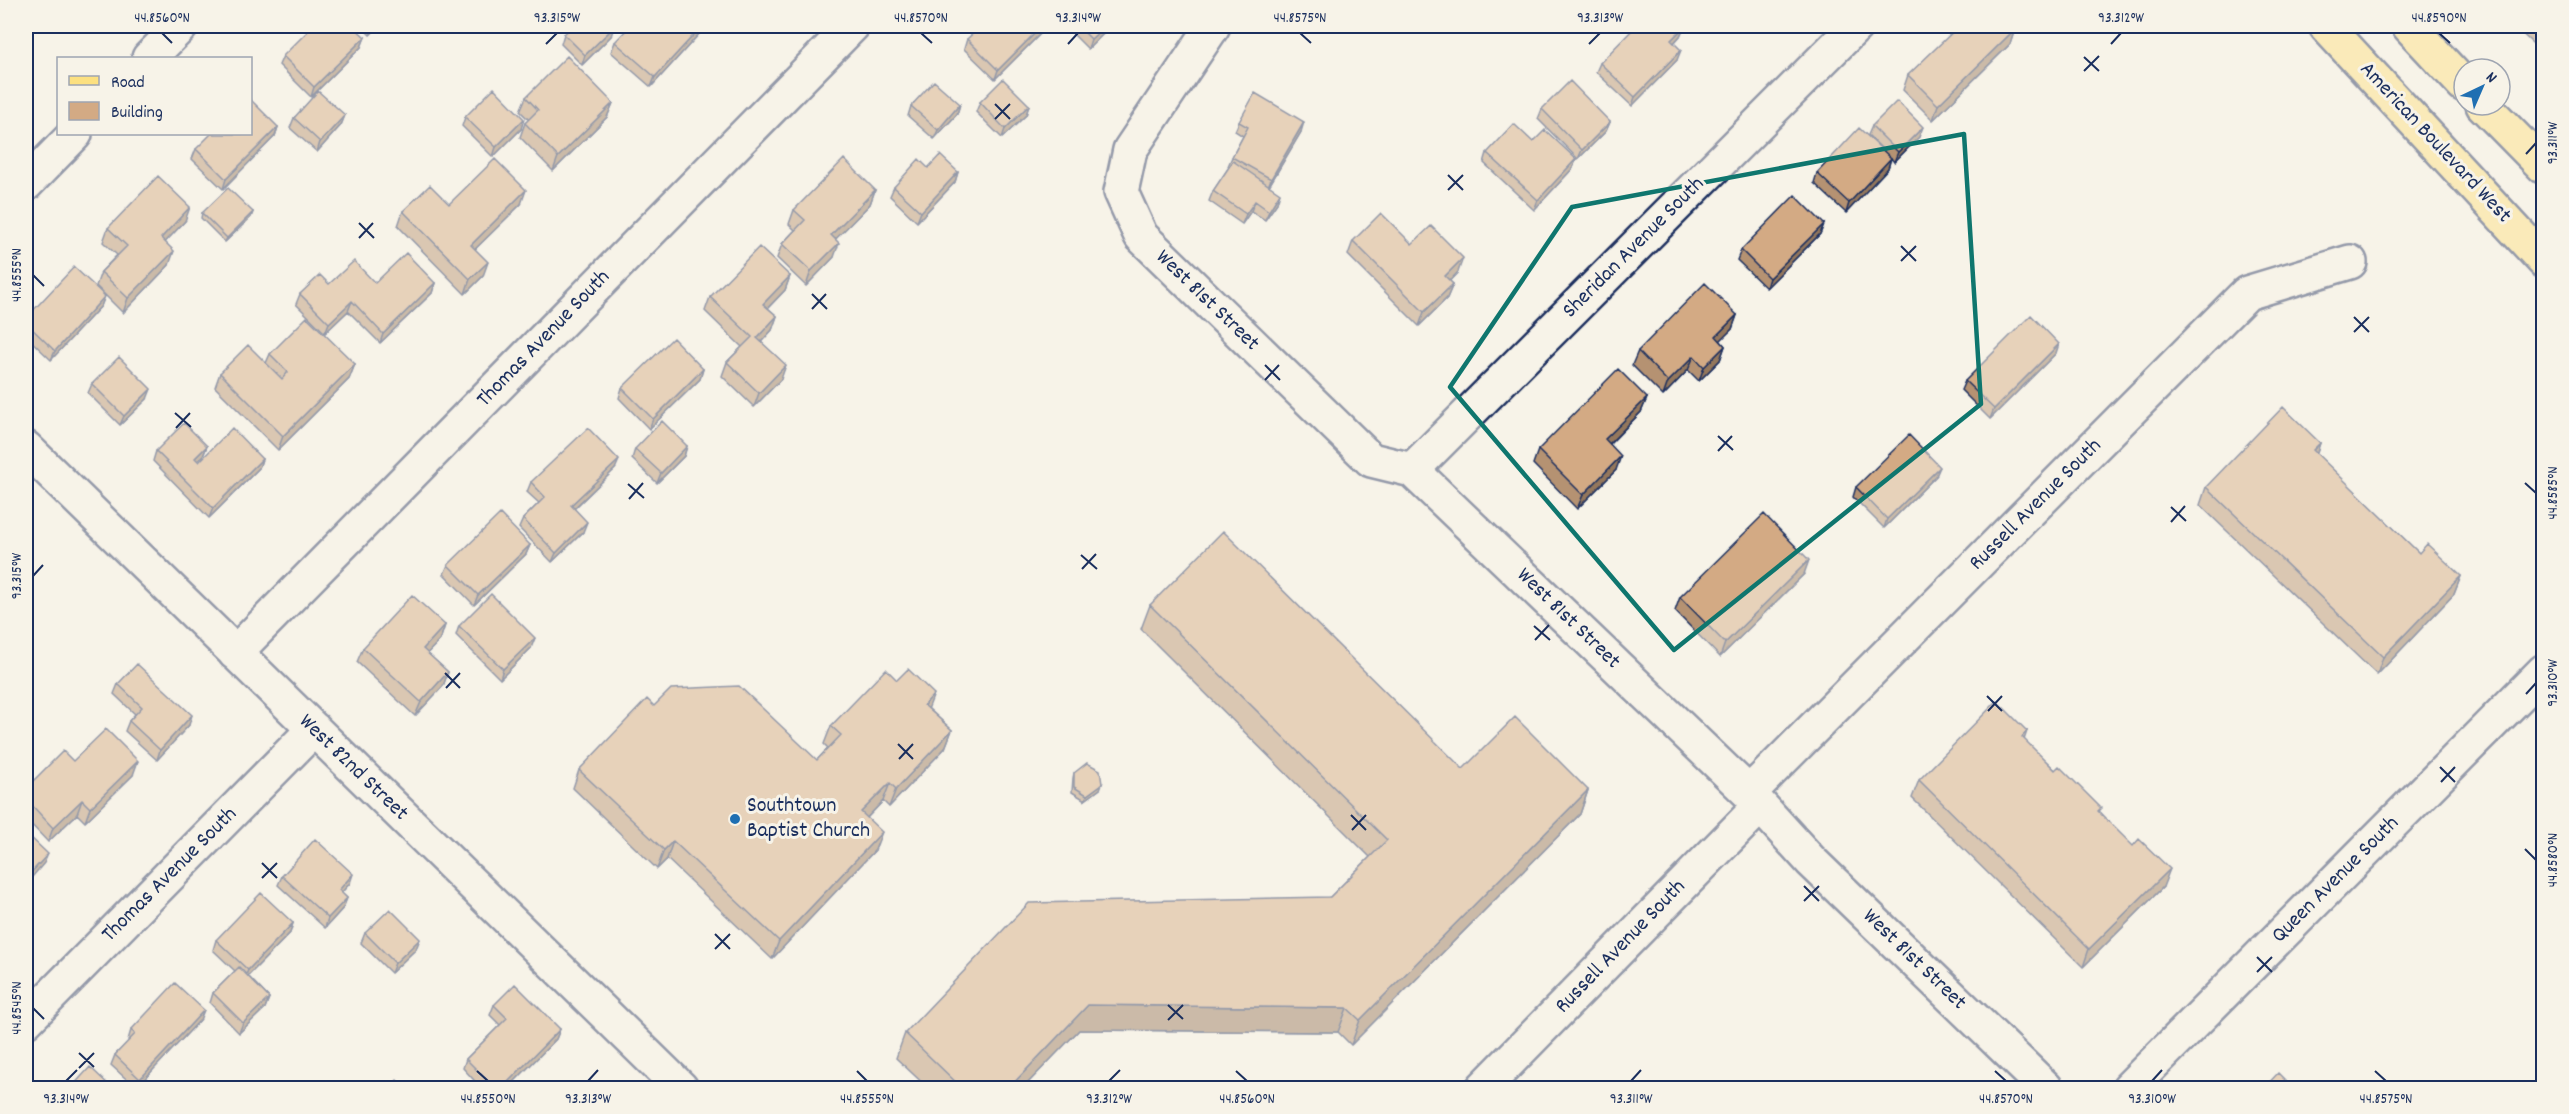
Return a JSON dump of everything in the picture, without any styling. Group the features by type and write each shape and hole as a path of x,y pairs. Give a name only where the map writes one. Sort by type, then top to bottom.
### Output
{"main road":[{"name":"American Boulevard West","path":"2326,26 2544,261"},
{"path":"2409,26 2452,72"},
{"path":"2495,117 2544,167"}],"street":[{"path":"150,57 181,26"},
{"name":"Thomas Avenue South","path":"235,653 852,26"},
{"name":"West 81st Street","path":"1213,26 1130,150 1121,192 1141,236 1371,460 1412,470 1755,800 1810,861 2046,1089"},
{"name":"Sheridan Avenue South","path":"1412,470 1856,26"},
{"path":"26,184 74,135"},
{"name":"Russell Avenue South","path":"1483,1089 1755,800 2247,293 2350,262"},
{"name":"West 82nd Street","path":"26,448 314,729 665,1083"},
{"name":"Queen Avenue South","path":"2129,1089 2544,671"},
{"name":"Thomas Avenue South","path":"26,1021 314,729"}],"highlighted area":[{"path":"1964,134 1981,404 1674,650 1450,387 1572,207"}],"building":[{"path":"313,26 353,26 365,37 314,87 283,56"},
{"path":"573,26 614,27 585,55 564,34"},
{"path":"630,26 702,26 655,77 615,42"},
{"path":"981,26 1042,26 998,70 967,39"},
{"path":"1078,26 1105,26 1091,39"},
{"path":"1636,26 1684,27 1671,40 1681,50 1635,97 1600,63"},
{"path":"1959,26 2011,26 2015,29 1938,105 1908,75"},
{"path":"2534,26 2544,26 2544,35"},
{"path":"567,56 613,103 558,157 525,123 538,110 526,97"},
{"path":"1003,79 1029,105 1005,129 980,102"},
{"path":"934,81 960,104 938,130 911,106"},
{"path":"1570,81 1610,122 1582,150 1542,109"},
{"path":"494,88 524,119 496,147 465,117"},
{"path":"318,91 345,115 320,142 294,118"},
{"path":"1255,93 1304,122 1271,179 1232,157 1248,127 1239,122"},
{"path":"252,101 278,127 226,179 196,149 210,135 252,135"},
{"path":"1897,101 1923,127 1898,152 1872,126"},
{"path":"1514,124 1533,142 1545,130 1576,159 1538,200 1487,153"},
{"path":"1859,128 1891,158 1849,203 1817,173"},
{"path":"940,155 958,172 921,212 894,187 919,159 928,168"},
{"path":"495,159 526,190 471,245 488,262 470,279 403,211 430,185 449,204"},
{"path":"844,159 875,190 831,235 839,243 811,271 782,244 805,220 794,210"},
{"path":"1233,161 1280,193 1269,211 1255,201 1246,214 1213,191"},
{"path":"158,176 190,207 161,238 174,251 128,298 101,272 127,246 108,228"},
{"path":"228,188 253,212 227,238 202,213"},
{"path":"1795,195 1824,224 1769,278 1741,250"},
{"path":"1381,213 1412,244 1431,226 1463,258 1445,276 1453,284 1424,312 1353,241"},
{"path":"759,247 790,276 763,304 777,316 757,338 786,365 759,393 727,362 752,337 710,297"},
{"path":"406,253 435,283 383,334 352,301 329,323 300,294 320,275 329,284 354,261 375,283"},
{"path":"74,267 105,296 55,351 26,323 26,318"},
{"path":"1705,283 1737,315 1716,336 1725,346 1704,367 1694,356 1668,382 1638,351"},
{"path":"2031,315 2059,344 1994,409 1965,381"},
{"path":"307,317 355,364 283,436 220,373 248,345 282,379 288,372 270,354"},
{"path":"673,338 703,369 653,419 622,388"},
{"path":"119,357 151,389 124,416 92,384"},
{"path":"1618,369 1647,398 1605,439 1621,456 1583,495 1538,450"},
{"path":"2283,407 2320,443 2313,450 2419,553 2427,544 2461,576 2383,657 2206,487"},
{"path":"662,421 687,446 661,473 635,449"},
{"path":"184,423 207,446 195,458 199,462 232,428 262,459 213,508 156,451"},
{"path":"588,428 619,460 571,505 587,522 556,553 523,519 545,497 531,482"},
{"path":"1909,435 1940,467 1887,519 1856,487"},
{"path":"500,514 530,545 478,595 448,565"},
{"path":"1764,514 1809,560 1725,643 1680,597"},
{"path":"1223,531 1463,769 1515,717 1588,790 1360,1020 1347,1008 1088,1005 1008,1089 963,1089 905,1033 1029,903 1330,897 1387,840 1150,605"},
{"path":"26,549 31,554 26,560"},
{"path":"491,594 535,638 503,669 459,626"},
{"path":"412,595 445,625 423,649 448,672 421,702 363,648"},
{"path":"137,664 192,715 160,750 129,721 142,707 118,684"},
{"name":"Southtown Baptist Church","path":"886,669 897,680 908,669 934,694 924,705 952,730 896,789 890,783 861,812 882,832 779,941 673,841 664,850 579,770 647,699 654,706 671,689 739,686 817,760 841,735 831,726"},
{"path":"1997,701 2027,731 2022,737 2055,770 2059,766 2101,808 2098,811 2133,846 2139,839 2170,869 2089,949 1919,780"},
{"path":"106,729 138,761 90,808 82,800 53,828 26,799 26,788 63,751 73,761"},
{"path":"1087,763 1100,770 1102,784 1087,795 1074,787 1074,773"},
{"path":"26,833 48,854 26,878"},
{"path":"315,839 353,874 339,890 347,898 328,918 282,876"},
{"path":"261,893 293,923 248,970 216,940"},
{"path":"390,909 420,939 395,963 365,933"},
{"path":"239,967 269,998 243,1023 213,993"},
{"path":"175,983 204,1010 140,1079 115,1055 135,1034 131,1030"},
{"path":"515,984 560,1029 501,1089 496,1089 466,1059 507,1018 494,1005"},
{"path":"90,1067 113,1089 70,1089"},
{"path":"2278,1073 2294,1089 2263,1089"},
{"path":"397,1080 405,1089 388,1089"},
{"path":"448,1081 456,1089 441,1089"}],"place":[{"name":"Southtown Baptist Church","path":"735,819"}]}
